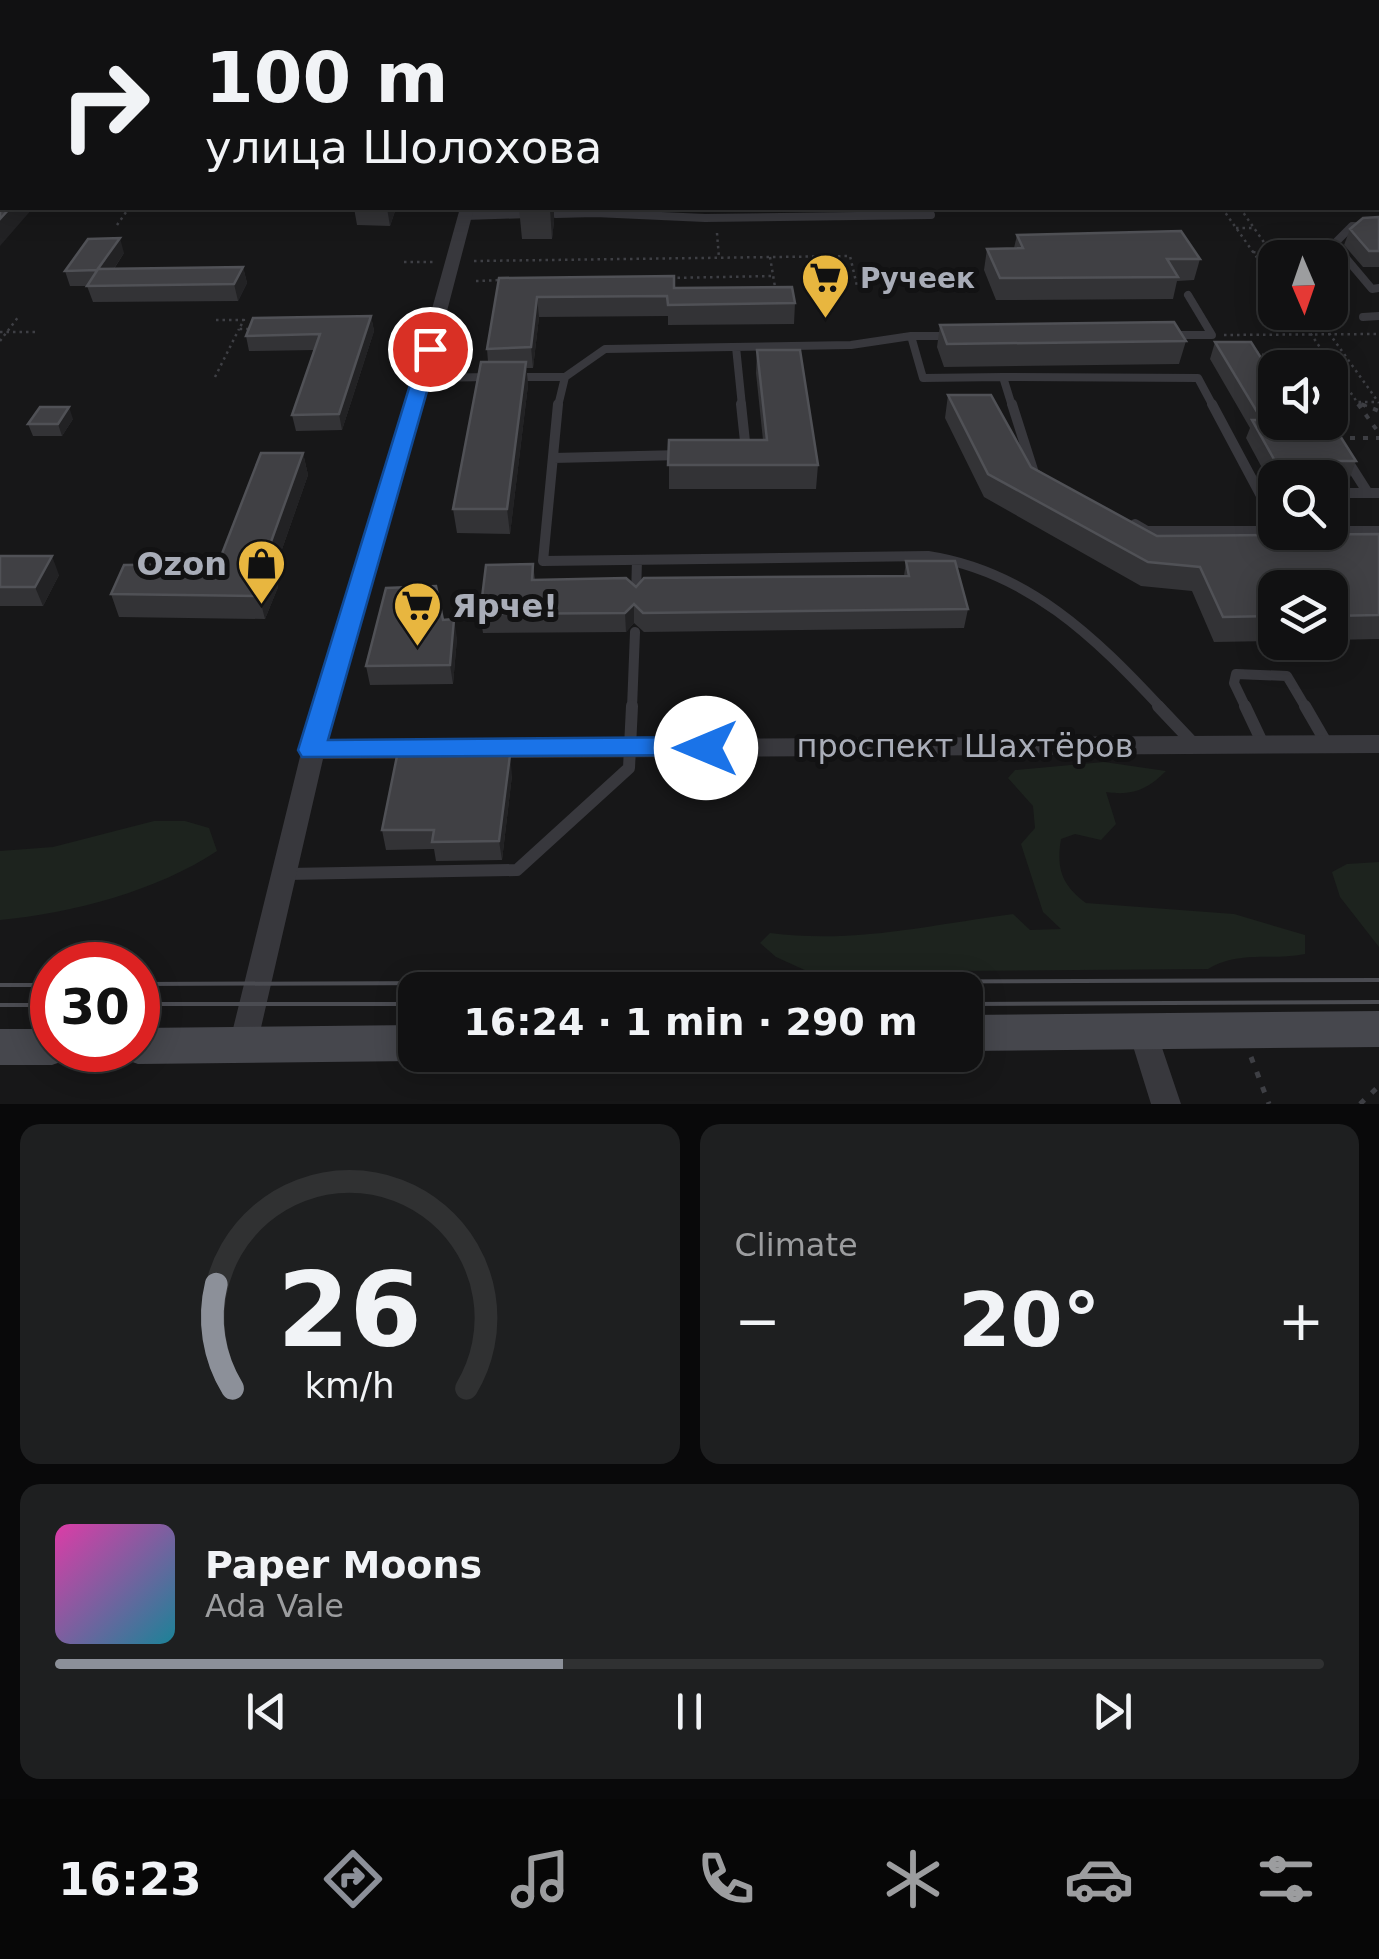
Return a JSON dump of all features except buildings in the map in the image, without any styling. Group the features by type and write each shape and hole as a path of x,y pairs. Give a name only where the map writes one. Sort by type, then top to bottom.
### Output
{"main road":[{"path":"983,1033 1379,1029"},
{"path":"160,1046 398,1043"},
{"path":"0,1047 30,1047"}],"street":[{"path":"243,1045 312,750 422,378 466,212"},
{"name":"проспект Шахтёров","path":"312,750 1379,744"},
{"path":"1142,1030 1166,1104"}],"lane":[{"path":"556,214 596,210 705,218 932,215"},
{"path":"466,212 529,214"},
{"path":"1379,227 1352,226 1334,244 1372,288 1379,288"},
{"path":"1188,294 1212,335"},
{"path":"1363,316 1379,316"},
{"path":"1155,335 1212,335"},
{"path":"422,378 564,377 605,349 851,346 911,336 967,336"},
{"path":"911,336 923,378 1198,378 1258,490"},
{"path":"727,454 746,454 736,347"},
{"path":"564,377 543,561 928,556 971,562 1015,584 1103,648 1194,745"},
{"path":"1003,378 1034,473 1050,481"},
{"path":"1334,440 1374,493"},
{"path":"553,458 688,455"},
{"path":"1348,493 1374,493"},
{"path":"1131,522 1147,530 1258,531"},
{"path":"1348,531 1379,531"},
{"path":"636,597 637,560"},
{"path":"284,874 518,870 624,776 631,748 635,632"},
{"path":"1264,745 1234,683 1236,674 1287,676 1327,744"}],"path":[{"path":"117,225 127,210"},
{"path":"1223,210 1258,258"},
{"path":"1242,210 1263,240"},
{"path":"1236,228 1255,228"},
{"path":"1254,252 1258,253"},
{"path":"404,262 850,256 858,286"},
{"path":"770,257 775,287"},
{"path":"672,278 773,276"},
{"path":"730,277 732,288"},
{"path":"476,280 515,280"},
{"path":"0,341 19,316"},
{"path":"215,377 244,320 216,320"},
{"path":"239,329 257,329"},
{"path":"1308,330 1379,436"},
{"path":"1326,330 1378,402"},
{"path":"0,332 37,332"},
{"path":"1212,335 1379,334"},
{"path":"1212,335 1228,341"},
{"path":"1245,348 1258,353"},
{"path":"1357,402 1378,402"},
{"path":"1357,402 1379,411"},
{"path":"1348,437 1379,436"},
{"path":"1240,1030 1269,1104"},
{"path":"1360,1104 1379,1086"}],"shaded area":[{"path":"1104,762 1166,771 1139,790 1106,792 1116,824 1101,840 1075,834 1061,839 1059,859 1066,883 1086,903 1234,914 1305,935 1305,954 1244,958 1208,969 809,972 776,957 760,943 770,933 862,935 1013,914 1030,930 1061,929 1043,912 1021,844 1035,828 1033,806 1008,778 1015,770"},
{"path":"154,821 185,821 209,828 217,851 168,878 113,898 0,920 0,851 53,847"},
{"path":"1379,862 1379,947 1340,897 1332,872 1347,864"}],"tram line":[{"path":"160,984 1379,980"},
{"path":"0,985 30,985"},
{"path":"983,1004 1379,1002"},
{"path":"160,1004 398,1004"},
{"path":"0,1005 30,1005"}],"place":[{"name":"Ручеек","path":"825,320"},
{"name":"Ozon","path":"262,606"},
{"name":"Ярче!","path":"417,648"}],"route":[{"path":"430,349 312,750 706,748"}]}
